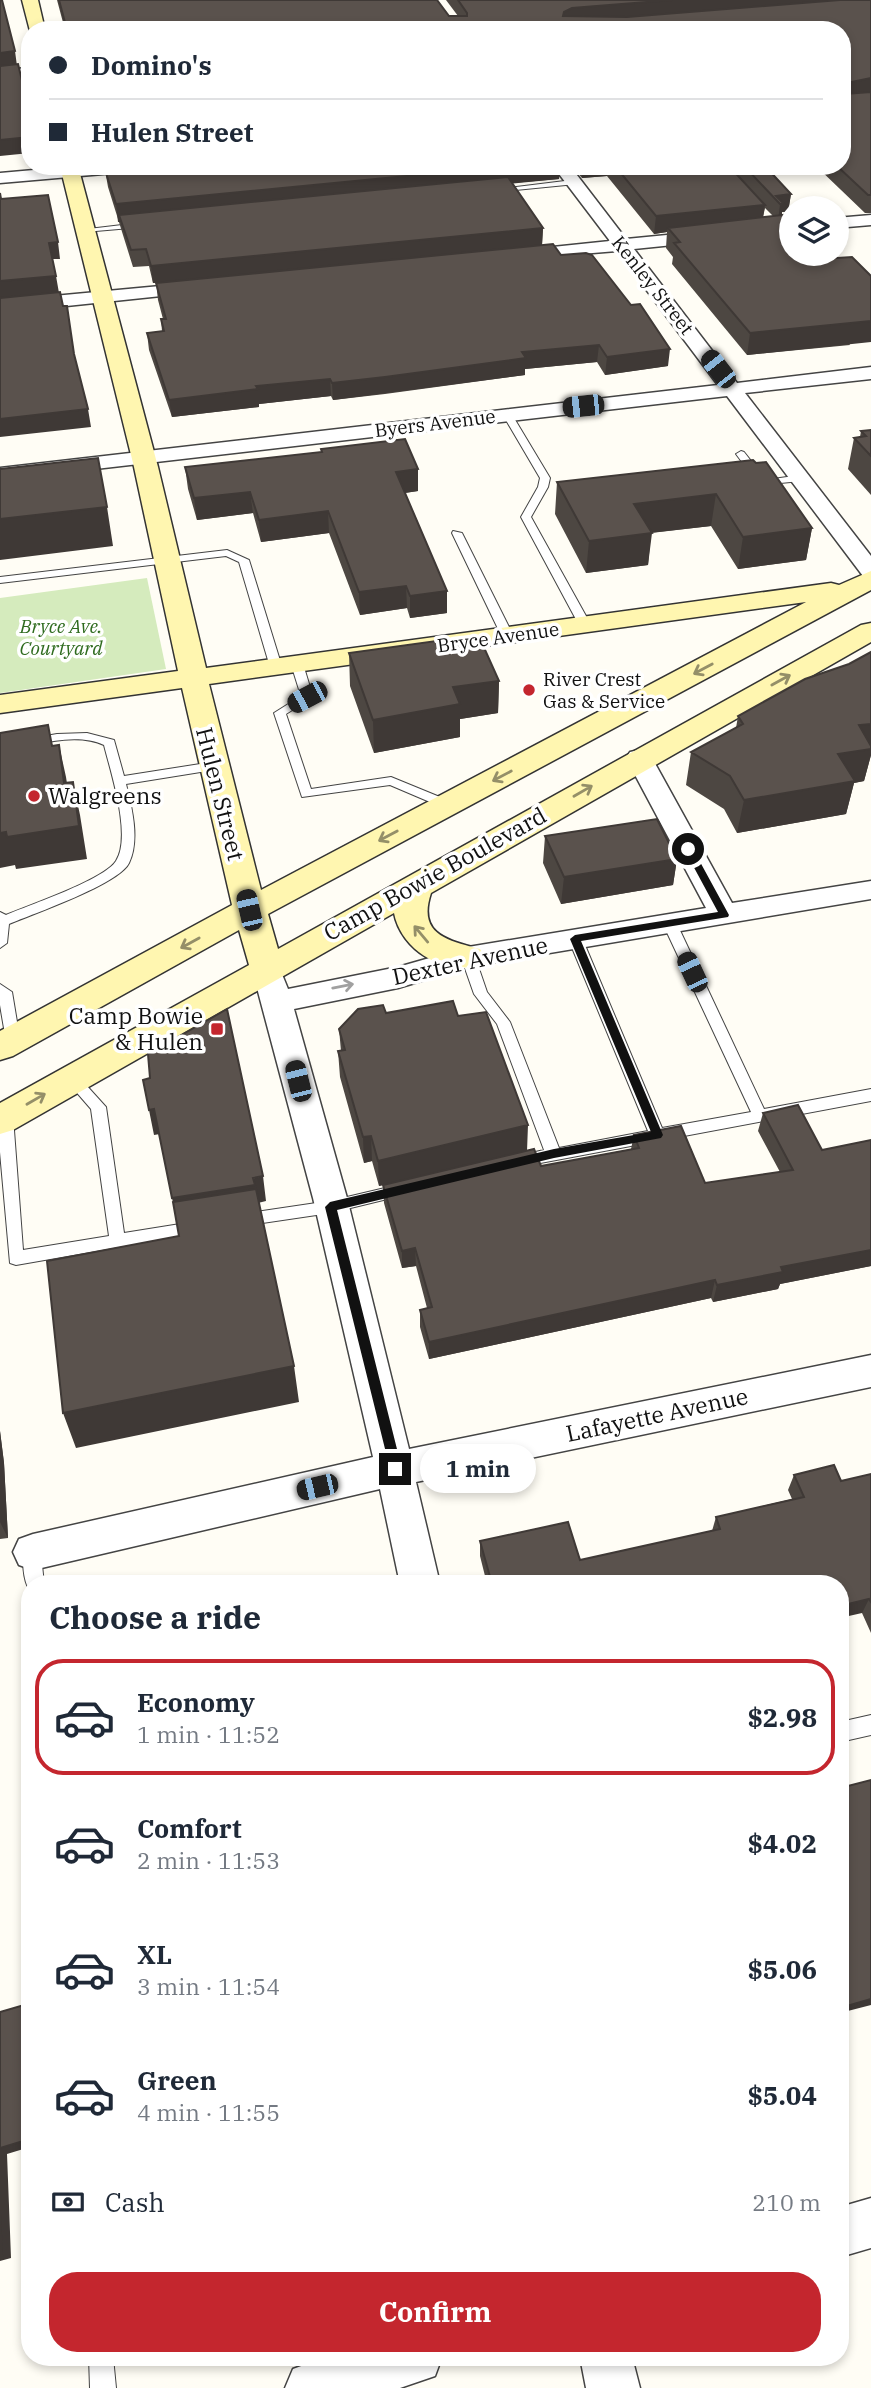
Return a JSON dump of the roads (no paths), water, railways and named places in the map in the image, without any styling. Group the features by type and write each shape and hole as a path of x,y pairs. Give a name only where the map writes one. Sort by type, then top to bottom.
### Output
{"main road":[{"path":"30,0 35,21"},
{"name":"Hulen Street","path":"71,175 100,297 144,458 213,766 249,910 267,969"},
{"path":"7,1043 249,910 867,581"},
{"name":"Bryce Avenue","path":"0,704 585,625 867,581"},
{"name":"Camp Bowie Boulevard","path":"2,1119 639,758 871,631"},
{"path":"417,885 409,902 411,921 422,939 443,953 468,957"}],"street":[{"path":"0,74 21,73"},
{"path":"0,178 23,175"},
{"name":"Kenley Street","path":"568,175 801,478 867,581"},
{"path":"849,222 871,220"},
{"path":"498,257 779,226"},
{"path":"0,307 223,285"},
{"name":"Byers Avenue","path":"0,474 871,373"},
{"path":"639,758 724,915"},
{"name":"Dexter Avenue","path":"277,1002 339,987 433,971 468,957 871,890"},
{"name":"Hulen Street","path":"267,969 330,1207 395,1469 418,1575"},
{"name":"Lafayette Avenue","path":"34,1568 395,1469 871,1371"},
{"path":"849,2229 871,2223"},
{"path":"312,2388 386,2366"},
{"path":"608,2366 613,2388"}],"lane":[{"path":"492,190 573,182"},
{"path":"84,230 152,223"},
{"path":"508,415 545,478 543,487 526,517 585,625"},
{"path":"741,454 763,483 801,478"},
{"path":"457,533 507,635"},
{"path":"0,580 227,553 244,560 286,665 307,697 280,713 306,794 391,782 448,804"},
{"path":"0,748 75,737 103,738 110,743 125,804 128,844 122,864 99,881 1,919 0,943"},
{"path":"119,781 213,766"},
{"path":"670,924 760,1116"},
{"path":"575,939 657,1135"},
{"path":"468,957 481,994 503,1021 554,1153"},
{"path":"0,989 5,992 7,1043"},
{"path":"72,1079 97,1107 117,1239"},
{"path":"508,1164 554,1153 871,1095"},
{"path":"2,1119 16,1258 117,1239 330,1207 419,1185"},
{"path":"849,1730 871,1725"},
{"path":"101,2366 103,2388"}],"place":[{"name":"River Crest Gas & Service","path":"529,690"},
{"name":"Walgreens","path":"34,796"},
{"name":"Camp Bowie & Hulen","path":"217,1029"}],"park label":[{"name":"Bryce Ave. Courtyard","path":"61,637"}]}
